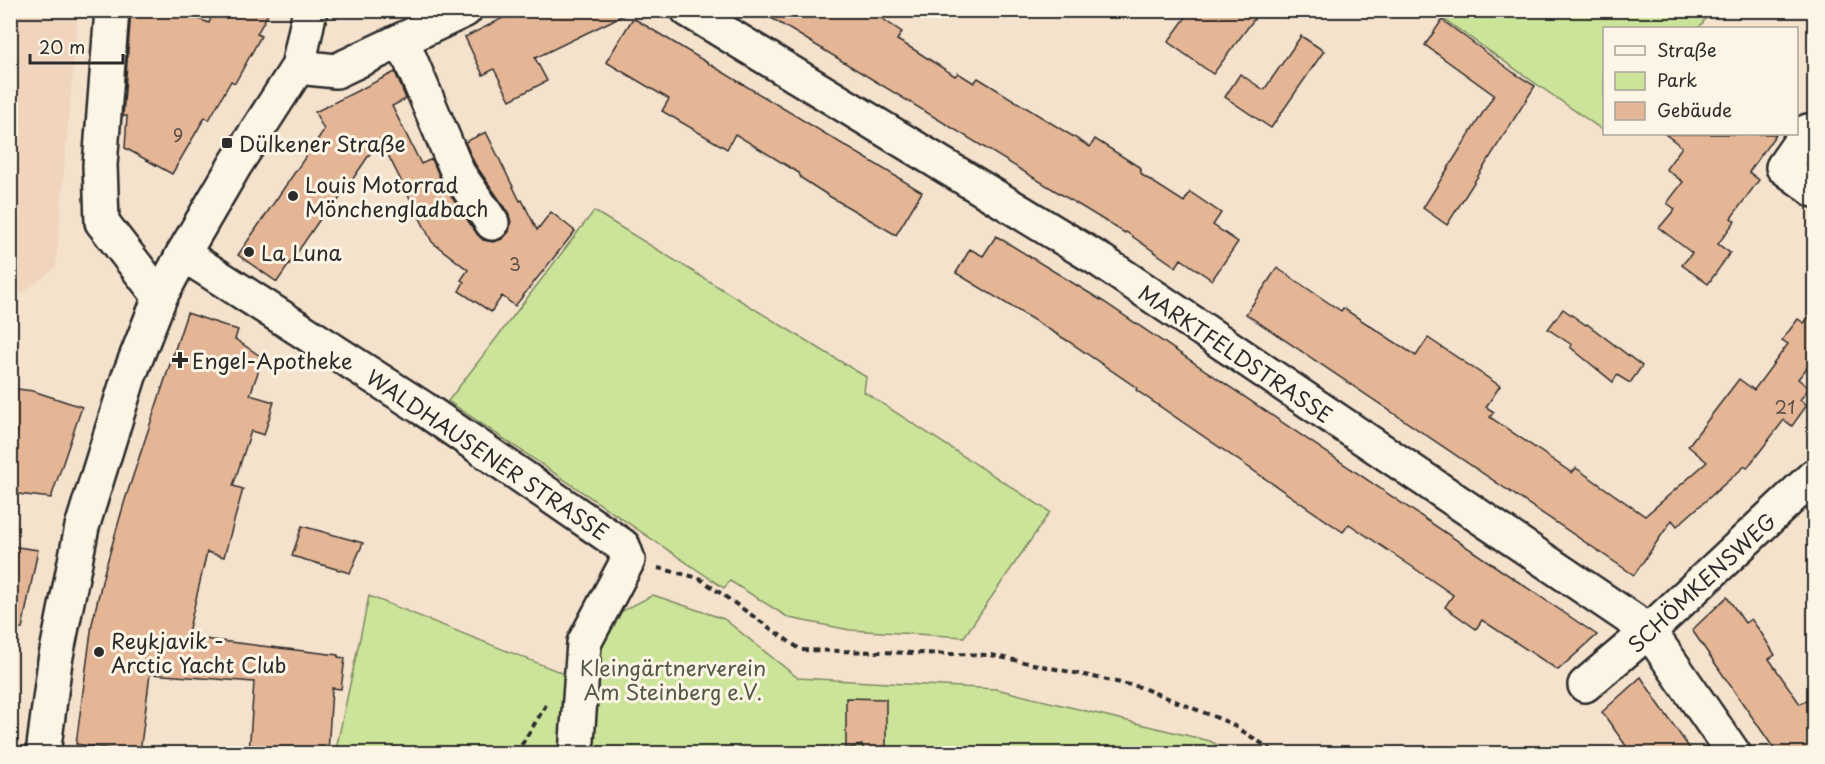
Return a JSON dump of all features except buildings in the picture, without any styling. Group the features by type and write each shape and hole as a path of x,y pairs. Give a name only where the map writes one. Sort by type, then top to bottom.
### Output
{"street":[{"path":"112,10 100,165 102,222 160,297"},
{"path":"43,753 55,661 82,527 129,376 160,297 183,254 235,165 298,67 310,10"},
{"path":"298,67 336,70 465,10"},
{"name":"MARKTFELDSTRASSE","path":"688,10 1101,261 1649,632 1734,753"},
{"path":"402,40 458,173 492,223"},
{"path":"1808,131 1783,167 1815,190"},
{"name":"WALDHAUSENER STRASSE","path":"183,254 424,409 623,546 628,560 584,643 576,753"},
{"name":"SCHÖMKENSWEG","path":"1585,685 1649,632 1815,476"}],"path":[{"path":"628,560 699,578 801,650 1003,657 1140,687 1230,723 1278,753"}],"shaded area":[{"path":"11,10 78,11 56,267 11,302"}],"green space":[{"path":"1432,11 1711,11 1700,27 1603,27 1603,130"},
{"path":"594,211 866,377 864,392 1050,512 964,637 850,630 789,618 730,581 724,588 448,401"},
{"name":"Kleingärtnerverein Am Steinberg e.V.","path":"653,595 724,619 798,678 996,689 1210,741 1232,753 335,754 369,596 595,686 607,619"}],"place":[{"name":"Dülkener Straße","path":"227,143"},
{"name":"Louis Motorrad Mönchengladbach","path":"293,196"},
{"name":"La Luna","path":"249,252"},
{"name":"Engel-Apotheke","path":"180,360"},
{"name":"Reykjavik - Arctic Yacht Club","path":"99,652"}]}
